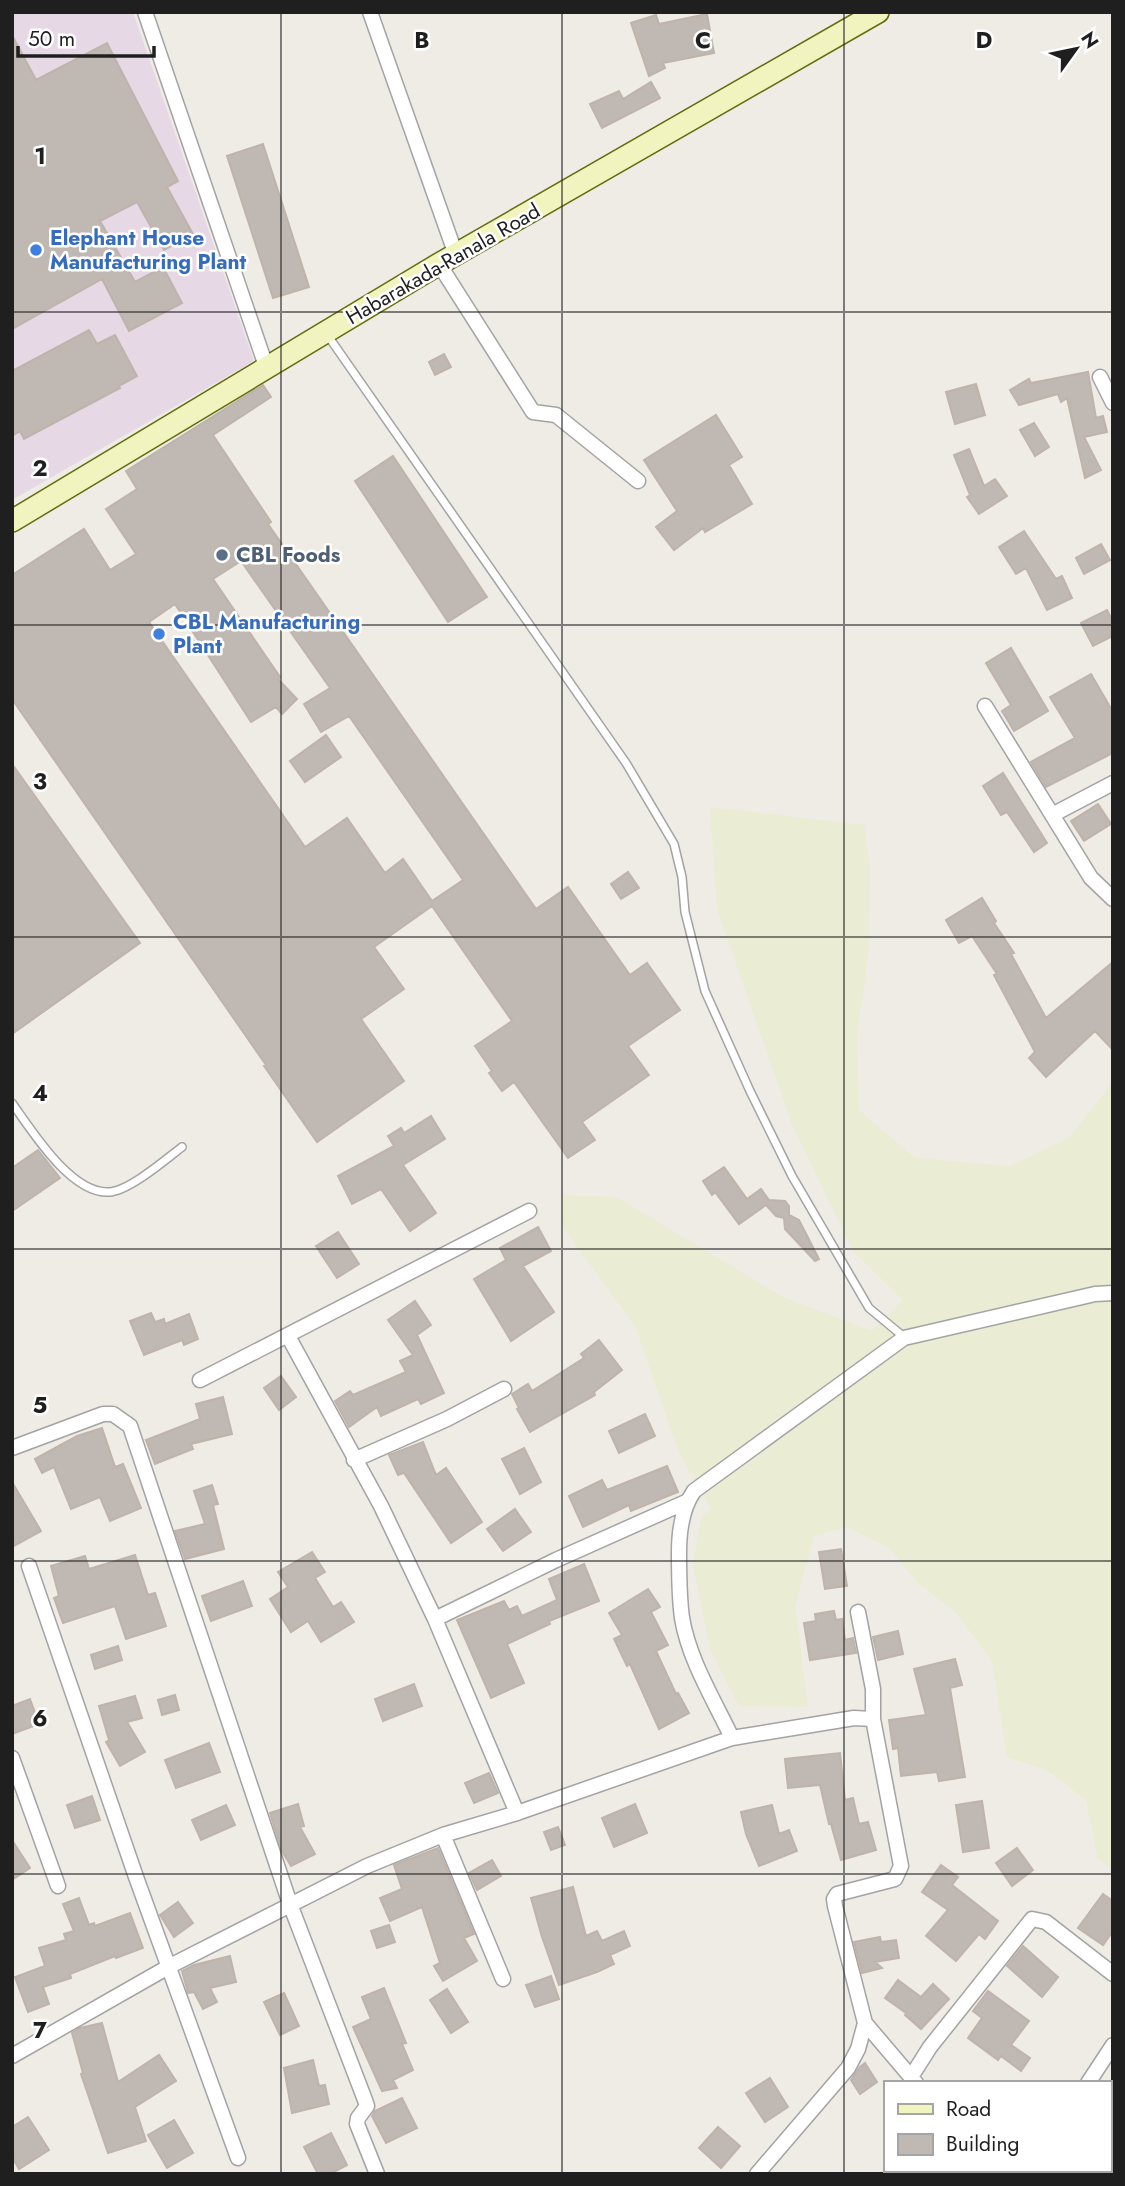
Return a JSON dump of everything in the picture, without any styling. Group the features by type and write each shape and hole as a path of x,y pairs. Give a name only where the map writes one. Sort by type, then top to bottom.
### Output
{"main road":[{"name":"Habarakada-Ranala Road","path":"12,521 266,366 878,12"}],"street":[{"path":"145,12 266,366"},
{"path":"370,12 447,260 533,412 556,415 638,481"},
{"path":"1100,377 1113,403"},
{"path":"985,706 1091,878 1113,899"},
{"path":"1052,815 1113,783"},
{"path":"200,1380 528,1211"},
{"path":"732,1738 696,1664 682,1620 679,1542 686,1502 694,1491 904,1338 1094,1294 1113,1293"},
{"path":"288,1336 381,1506 435,1619 517,1813"},
{"path":"354,1460 447,1419 504,1389"},
{"path":"12,1448 103,1415 113,1414 130,1426 290,1904 367,2106 357,2124 377,2174"},
{"path":"435,1619 556,1560 686,1502"},
{"path":"29,1566 136,1877 238,2158"},
{"path":"858,1612 873,1689 873,1719 901,1866 895,1879 838,1894 835,1899 865,2023 913,2080 930,2047 1032,1919 1046,1922 1113,1974"},
{"path":"12,2056 170,1966 290,1904 367,1866 443,1835 517,1813 732,1738 854,1718 873,1719"},
{"path":"12,1758 58,1886"},
{"path":"443,1835 503,1979"},
{"path":"757,2174 848,2068 858,2049 865,2023"},
{"path":"1089,2081 1113,2045"}],"lane":[{"path":"326,333 626,763 674,844 682,877 685,912 705,991 750,1091 792,1176 869,1308 904,1338"},
{"path":"12,1103 39,1141 78,1182 92,1190 111,1192 140,1178 182,1147"}],"shaded area":[{"path":"12,12 133,12 254,361 12,500"}],"green space":[{"path":"710,807 864,825 870,868 869,948 857,1036 859,1110 915,1158 1010,1166 1069,1138 1113,1082 1113,1870 1098,1859 1086,1800 1048,1771 1007,1757 992,1661 956,1613 918,1583 889,1548 848,1527 814,1535 795,1607 808,1707 739,1706 710,1649 693,1565 701,1517 711,1509 679,1453 636,1328 562,1226 561,1195 616,1197 783,1297 872,1331 903,1300 853,1251 792,1125 717,909"}],"building":[{"path":"707,14 714,53 663,63 665,68 649,76 631,23 656,15 659,24"},
{"path":"12,35 36,80 107,43 178,181 167,187 193,234 164,250 137,202 100,221 135,282 163,267 182,303 129,331 102,279 12,329"},
{"path":"651,82 660,98 602,128 590,104 619,91 623,99"},
{"path":"263,144 309,287 273,298 227,156"},
{"path":"89,330 97,344 115,335 137,376 119,386 120,388 24,439 20,431 12,436 12,371"},
{"path":"444,354 451,367 435,375 429,362"},
{"path":"1088,372 1096,418 1103,416 1107,432 1084,437 1101,470 1085,478 1067,398 1061,402 1058,394 1019,405 1010,390 1029,379 1031,383"},
{"path":"976,384 985,415 955,424 946,392"},
{"path":"263,385 271,397 213,435 271,522 268,524 536,909 568,887 630,975 647,963 680,1010 628,1046 649,1075 582,1122 595,1140 568,1158 514,1082 502,1091 489,1073 492,1071 475,1046 512,1021 432,906 374,947 404,989 361,1019 404,1081 317,1142 12,699 12,575 84,529 110,570 136,554 106,509 137,489 126,471","holes":["241,561 330,688 304,704 321,732 349,716 463,880 432,901 403,859 385,873 347,818 305,847 149,622 175,604 251,722 276,707 282,714 297,699 278,679 280,677 213,579"]},
{"path":"716,415 742,457 729,465 752,504 705,532 703,528 674,550 656,527 677,511 644,460"},
{"path":"1034,423 1049,447 1035,456 1020,430"},
{"path":"969,449 984,486 995,479 1007,496 979,514 967,497 970,495 954,455"},
{"path":"393,456 487,597 448,622 355,481"},
{"path":"1024,531 1056,579 1062,576 1072,598 1047,610 1026,568 1016,574 999,547"},
{"path":"1101,544 1110,560 1084,574 1076,558"},
{"path":"1107,610 1113,622 1113,636 1093,646 1081,623"},
{"path":"1011,648 1048,711 1014,731 1002,711 1011,705 986,663"},
{"path":"1091,674 1113,712 1113,753 1046,787 1031,762 1075,738 1050,697"},
{"path":"326,735 341,757 305,782 290,761"},
{"path":"12,764 140,943 12,1034"},
{"path":"1003,773 1047,843 1034,852 1007,812 1001,815 983,786"},
{"path":"1098,804 1111,824 1084,841 1071,821"},
{"path":"628,872 639,888 621,899 611,884"},
{"path":"982,898 996,921 994,923 1014,953 1011,954 1046,1018 1113,962 1113,1050 1095,1031 1046,1077 1029,1058 1035,1052 994,975 997,974 972,936 959,943 946,920"},
{"path":"431,1116 445,1139 403,1165 436,1213 410,1231 381,1189 352,1204 338,1176 394,1146 388,1136 401,1128 404,1133"},
{"path":"38,1150 60,1178 12,1211 12,1168"},
{"path":"724,1167 747,1199 761,1189 769,1200 785,1201 789,1206 789,1215 799,1220 819,1259 815,1261 785,1229 784,1218 776,1216 766,1205 739,1224 715,1192 712,1195 703,1181"},
{"path":"538,1227 551,1251 523,1266 554,1312 511,1341 474,1279 506,1260 500,1248"},
{"path":"338,1232 359,1264 337,1278 316,1246"},
{"path":"415,1301 431,1325 417,1335 444,1393 421,1404 418,1399 381,1416 377,1407 349,1427 335,1401 350,1391 353,1395 406,1372 400,1361 413,1355 388,1320"},
{"path":"151,1313 155,1322 164,1319 165,1324 189,1314 198,1339 184,1345 182,1340 144,1355 130,1321"},
{"path":"599,1340 622,1370 594,1392 595,1395 530,1432 512,1394 528,1384 532,1391 584,1358 581,1354"},
{"path":"281,1376 296,1397 279,1410 264,1388"},
{"path":"223,1397 232,1434 191,1444 193,1449 155,1464 146,1440 200,1419 196,1404"},
{"path":"645,1414 655,1436 619,1453 609,1431"},
{"path":"102,1428 115,1467 123,1464 141,1508 110,1521 100,1497 71,1509 54,1467 42,1473 35,1459 77,1436"},
{"path":"423,1442 436,1475 446,1468 482,1522 451,1543 404,1473 398,1475 389,1455"},
{"path":"524,1448 541,1482 520,1494 502,1459"},
{"path":"667,1466 678,1492 631,1511 629,1505 583,1527 569,1496 602,1480 607,1490"},
{"path":"12,1482 41,1531 12,1547"},
{"path":"212,1485 218,1504 213,1505 224,1549 185,1559 175,1531 205,1524 194,1491"},
{"path":"515,1509 531,1532 503,1551 487,1529"},
{"path":"841,1549 847,1586 825,1589 819,1552"},
{"path":"312,1552 325,1572 315,1578 333,1607 341,1602 354,1622 321,1642 308,1621 291,1632 270,1599 288,1587 278,1572"},
{"path":"135,1555 148,1595 155,1593 166,1626 126,1639 115,1606 63,1623 54,1598 59,1596 51,1566 85,1556 89,1569"},
{"path":"584,1564 599,1601 549,1621 550,1624 507,1644 524,1683 491,1698 457,1620 504,1601 509,1610 517,1606 522,1616 557,1600 549,1579"},
{"path":"243,1581 252,1606 211,1621 202,1596"},
{"path":"648,1589 660,1607 651,1612 668,1645 656,1651 676,1694 678,1693 689,1713 659,1729 630,1664 627,1666 614,1639 622,1635 609,1613"},
{"path":"834,1611 836,1620 842,1619 845,1640 853,1638 856,1653 810,1660 804,1623 816,1621 815,1614"},
{"path":"898,1631 903,1654 878,1660 873,1637"},
{"path":"118,1646 122,1660 95,1669 91,1655"},
{"path":"955,1659 962,1685 950,1688 965,1777 939,1781 937,1772 901,1776 898,1748 893,1749 889,1720 926,1715 914,1669"},
{"path":"414,1684 422,1706 383,1721 375,1699"},
{"path":"175,1695 179,1710 162,1715 158,1700"},
{"path":"135,1696 142,1718 127,1722 145,1752 120,1766 106,1742 109,1740 99,1706"},
{"path":"30,1699 39,1724 12,1734 12,1706"},
{"path":"209,1743 220,1772 176,1788 165,1760"},
{"path":"840,1753 845,1800 853,1798 859,1824 868,1822 876,1850 841,1860 820,1785 788,1788 785,1759"},
{"path":"489,1773 498,1793 474,1803 465,1783"},
{"path":"92,1796 100,1820 75,1828 67,1805"},
{"path":"982,1801 989,1848 963,1852 956,1805"},
{"path":"298,1804 304,1826 300,1827 315,1854 291,1866 282,1851 270,1813"},
{"path":"635,1804 647,1833 614,1847 602,1818"},
{"path":"226,1805 235,1825 201,1840 192,1820"},
{"path":"772,1805 779,1834 789,1830 797,1851 759,1866 746,1834 741,1812"},
{"path":"558,1827 565,1845 551,1850 544,1832"},
{"path":"12,1840 30,1868 12,1880"},
{"path":"438,1848 474,1934 464,1938 477,1961 443,1981 434,1966 440,1963 422,1907 390,1921 380,1898 402,1889 394,1865"},
{"path":"1017,1848 1033,1870 1012,1886 996,1863"},
{"path":"492,1860 501,1876 477,1890 469,1873"},
{"path":"941,1865 958,1877 952,1885 998,1921 985,1939 979,1934 956,1961 926,1936 948,1910 922,1892"},
{"path":"573,1887 586,1936 597,1931 602,1941 624,1931 630,1946 610,1955 614,1964 559,1985 531,1898"},
{"path":"1103,1894 1113,1901 1113,1931 1103,1945 1078,1928"},
{"path":"79,1898 89,1925 94,1923 95,1926 130,1913 143,1948 116,1958 115,1956 70,1974 71,1978 43,1987 49,2004 28,2012 15,1977 45,1966 39,1948 66,1940 64,1934 74,1931 63,1904"},
{"path":"178,1902 193,1923 174,1937 160,1915"},
{"path":"389,1925 395,1942 377,1948 371,1931"},
{"path":"880,1937 881,1942 896,1940 899,1958 875,1962 882,1968 862,1973 854,1942"},
{"path":"1023,1946 1058,1977 1042,1997 1007,1966"},
{"path":"230,1956 236,1982 210,1988 217,2002 203,2009 194,1992 188,1993 182,1971 194,1965"},
{"path":"551,1976 559,1999 535,2007 526,1985"},
{"path":"898,1980 921,1997 933,1984 949,1999 921,2029 906,2013 885,1998"},
{"path":"384,1988 406,2043 402,2044 413,2070 393,2080 397,2088 382,2091 353,2027 371,2019 362,1997"},
{"path":"447,1989 468,2022 451,2033 430,2000"},
{"path":"988,1991 1029,2021 1011,2045 1030,2058 1021,2071 1001,2056 998,2060 968,2038 982,2018 973,2011"},
{"path":"284,1993 299,2026 280,2035 264,2002"},
{"path":"102,2023 118,2082 159,2055 176,2081 135,2107 146,2141 108,2153 81,2074 83,2073 72,2033 80,2028"},
{"path":"313,2060 319,2086 325,2085 329,2104 292,2113 284,2068"},
{"path":"865,2063 877,2082 860,2094 851,2080"},
{"path":"770,2078 788,2107 765,2122 746,2093"},
{"path":"402,2098 417,2128 386,2143 372,2116 375,2111"},
{"path":"28,2117 49,2150 19,2169 12,2157 12,2127"},
{"path":"174,2120 193,2153 167,2168 148,2135"},
{"path":"718,2127 740,2146 721,2168 699,2148"},
{"path":"331,2133 347,2165 330,2174 318,2174 304,2147"}],"place":[{"name":"Elephant House Manufacturing Plant","path":"36,250"},
{"name":"CBL Foods","path":"222,555"},
{"name":"CBL Manufacturing Plant","path":"159,634"}]}
